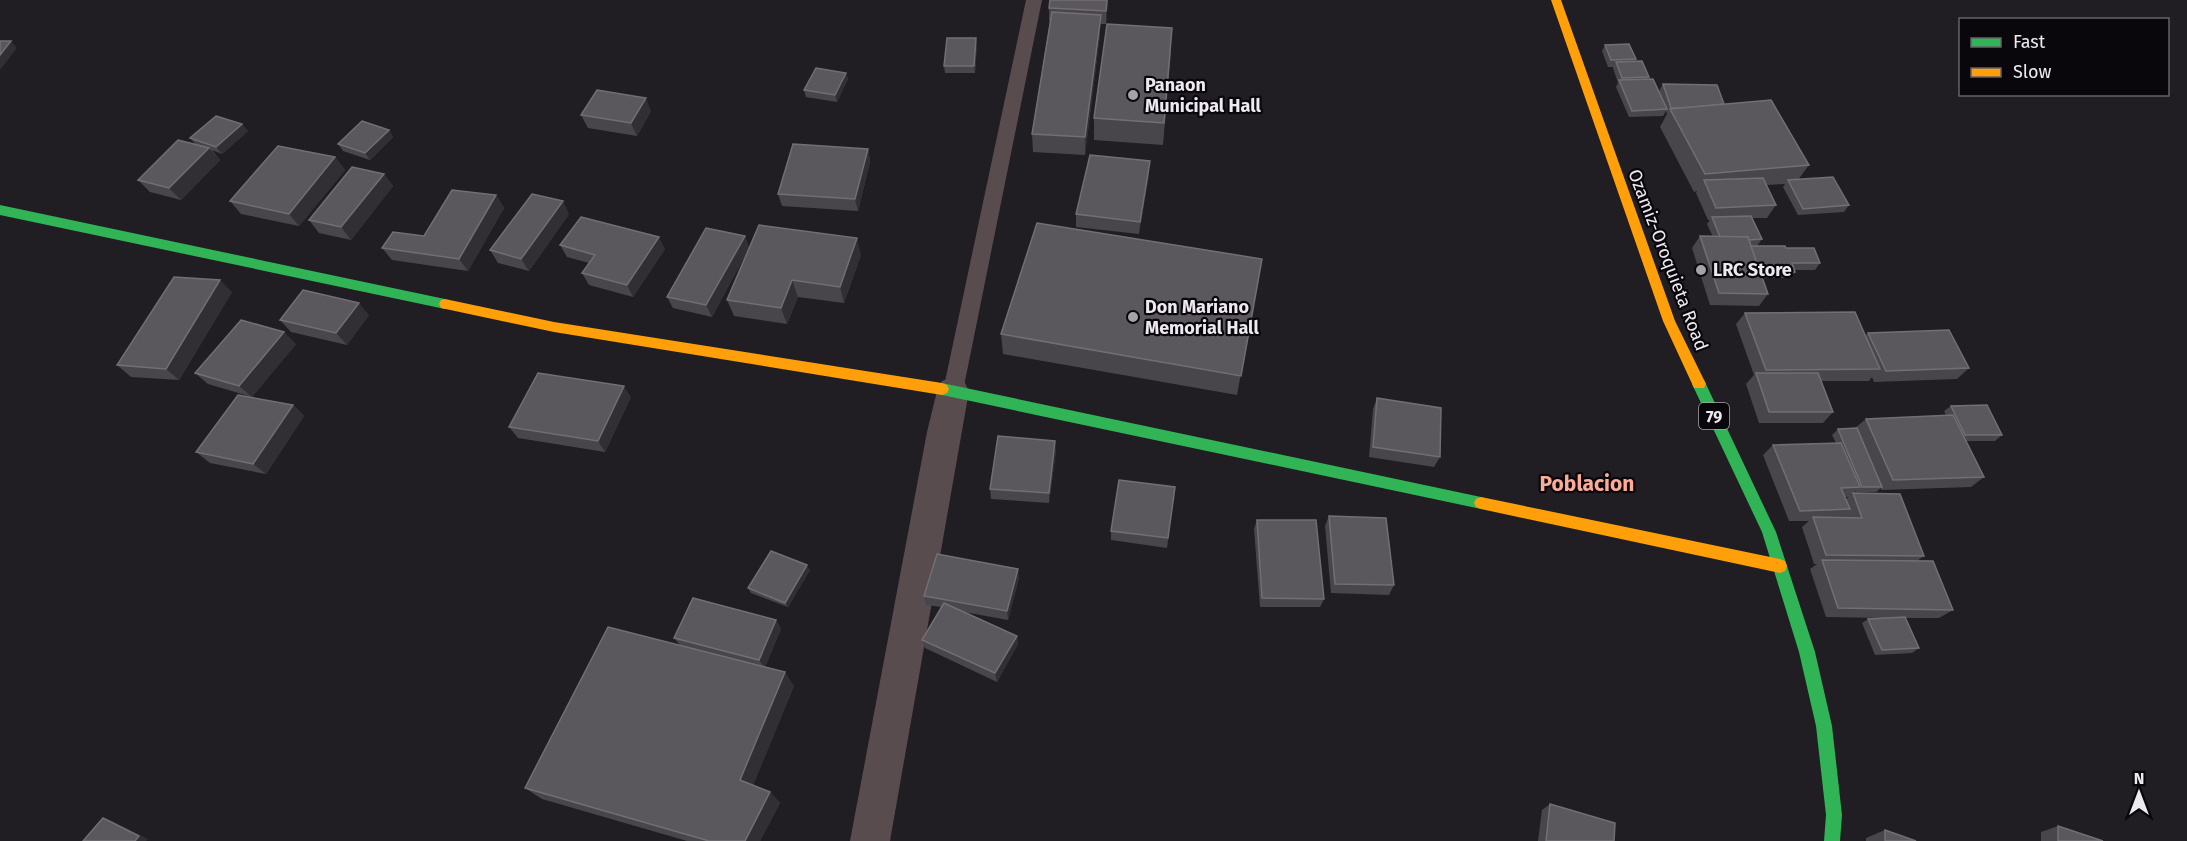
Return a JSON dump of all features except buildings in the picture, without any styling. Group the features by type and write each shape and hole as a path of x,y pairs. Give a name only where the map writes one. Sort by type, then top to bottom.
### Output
{"main road":[{"name":"Ozamiz-Oroquieta Road","path":"1556,0 1669,321 1769,532 1807,652 1824,726 1834,815 1832,841"},
{"path":"0,210 554,327 953,391 1780,566"}],"street":[{"path":"870,841 953,391"}],"lane":[{"path":"953,391 1034,0"}],"traffic: fast":[{"path":"0,210 445,304"},
{"path":"1699,384 1769,532 1807,652 1824,726 1834,815 1832,841"},
{"path":"942,389 1481,503"}],"traffic: slow":[{"path":"1556,0 1669,321 1699,384"},
{"path":"445,304 554,327 942,389"},
{"path":"1481,503 1780,566"}],"place":[{"name":"Panaon Municipal Hall","path":"1133,95"},
{"name":"LRC Store","path":"1701,270"},
{"name":"Don Mariano Memorial Hall","path":"1133,317"}],"district":[{"name":"Poblacion","path":"1587,484"}]}
